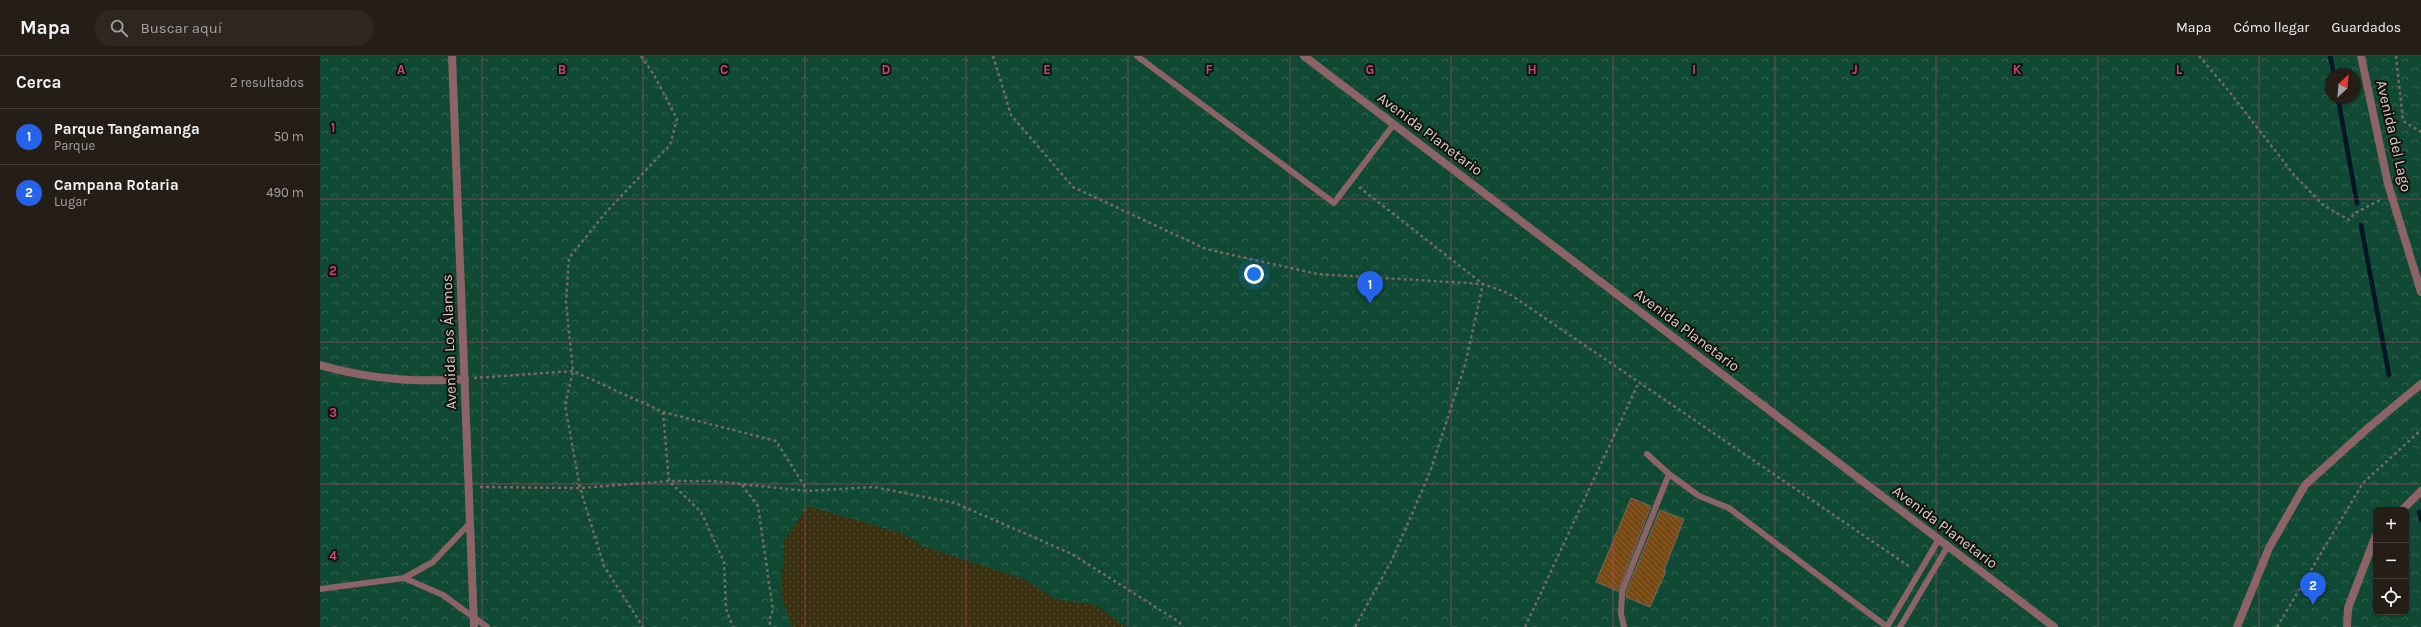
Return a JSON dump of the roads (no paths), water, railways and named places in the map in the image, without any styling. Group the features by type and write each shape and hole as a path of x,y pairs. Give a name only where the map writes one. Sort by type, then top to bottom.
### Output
{"street":[{"name":"Avenida Los Álamos","path":"452,56 474,623"},
{"name":"Avenida Planetario","path":"1304,56 2054,627"},
{"name":"Avenida del Lago","path":"2361,56 2391,194 2421,292"},
{"path":"320,365 344,372 415,381 465,378"},
{"path":"2237,627 2269,548 2305,485 2368,428 2421,384"},
{"path":"2405,507 2421,491"},
{"path":"2347,627 2348,608 2373,543"}],"lane":[{"path":"1137,56 1334,203 1394,124"},
{"path":"1647,454 1668,474 1698,496 1729,508 1887,627 1939,539"},
{"path":"1624,627 1621,614 1622,591 1668,474"},
{"path":"320,590 404,578 433,562 470,523"},
{"path":"1900,627 1948,546"},
{"path":"404,578 443,595 474,623 487,627"}],"waterway":[{"path":"2330,56 2333,68"},
{"path":"2339,104 2357,203"},
{"path":"2361,225 2389,375"},
{"path":"2419,512 2421,520"}],"place":[{"name":"Parque Tangamanga","path":"1370,304"},
{"name":"Campana Rotaria","path":"2313,605"}]}
